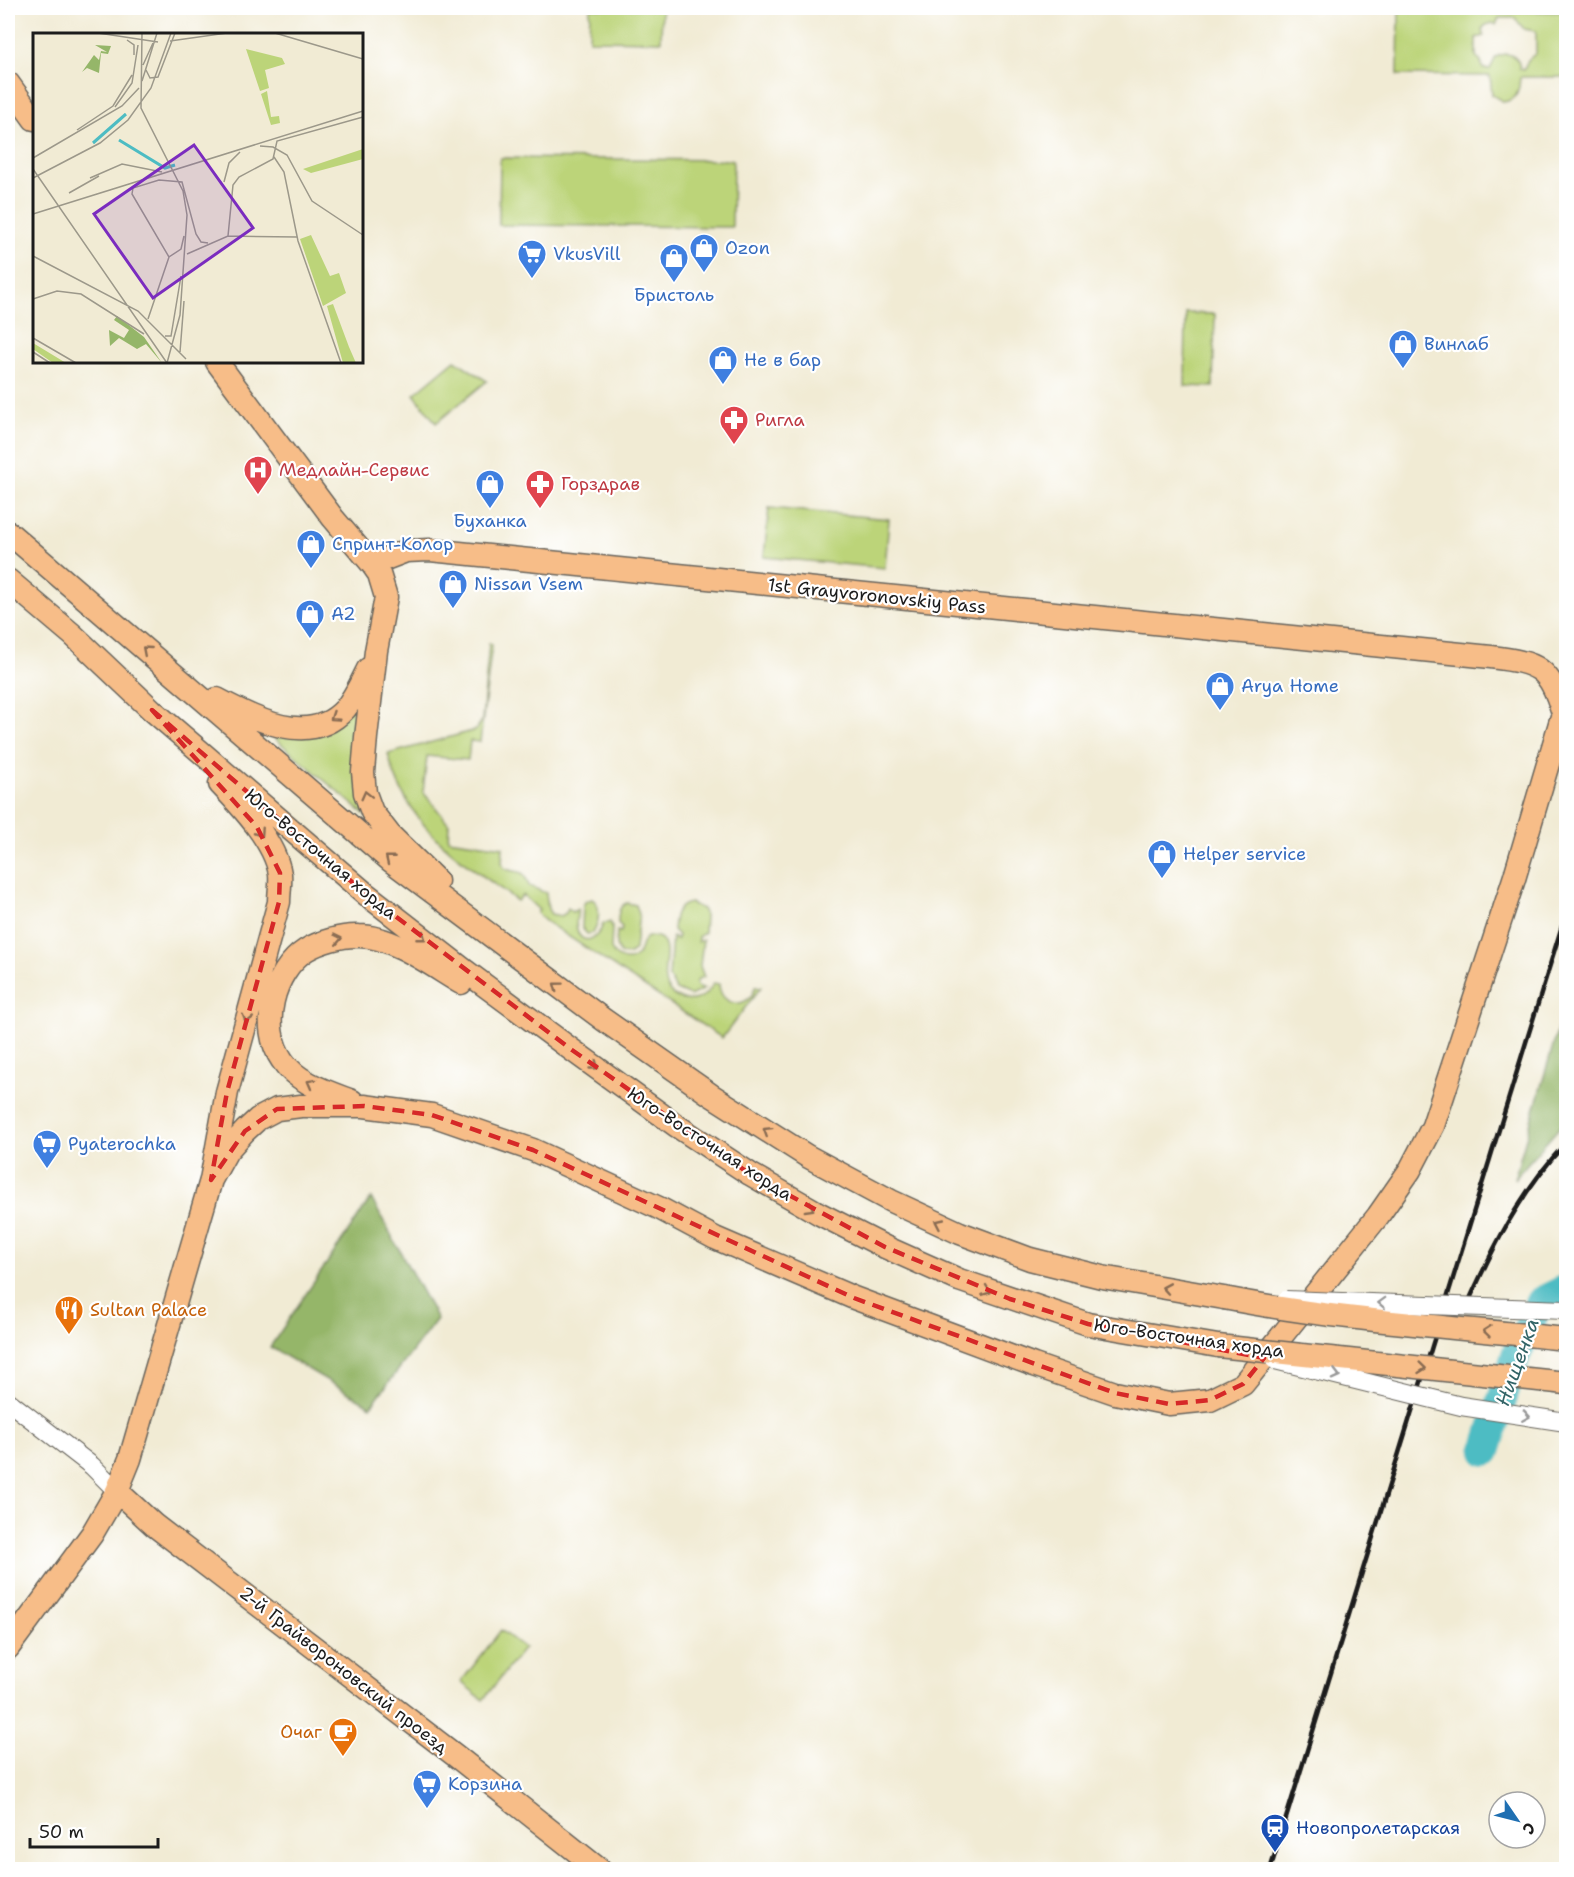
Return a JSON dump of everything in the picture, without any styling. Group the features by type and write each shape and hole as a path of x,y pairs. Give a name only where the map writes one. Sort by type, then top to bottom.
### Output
{"main road":[{"path":"8,83 33,118"},
{"path":"217,363 333,518 379,574 386,597 376,651 363,772 365,793 372,812 388,834 503,945"},
{"path":"8,522 55,572"},
{"path":"8,532 391,861 604,1020 711,1095 807,1156 891,1201 960,1233 1030,1259 1102,1277 1262,1306 1566,1339"},
{"name":"1st Grayvoronovskiy Pass","path":"364,1106 432,1115 533,1150 659,1208 715,1238 854,1298 1034,1365 1115,1393 1169,1404 1210,1400 1243,1383 1378,1216 1410,1170 1433,1126 1514,879 1563,713 1556,689 1541,669 1517,660 430,550 406,551 372,564"},
{"name":"Юго-Восточная хорда","path":"8,580 73,635 152,710 366,894 572,1050 677,1126 750,1174 820,1214 958,1280 1088,1323 1218,1346 1566,1383"},
{"path":"8,593 73,635"},
{"path":"179,679 246,715 293,729 312,728 331,720 344,710 357,692 376,651"},
{"path":"8,1648 92,1534 117,1491 130,1459 212,1180 227,1092 279,902 280,873 272,851 257,827 232,796 152,710"},
{"path":"364,1106 312,1086 296,1074 281,1060 270,1022 272,1001 290,965 306,950 331,940 358,936 381,940 411,953 572,1050"},
{"path":"212,1180 227,1151 245,1131 258,1119 277,1109 301,1106 364,1106"},
{"name":"2-й Грайвороновский проезд","path":"117,1491 154,1525 600,1869"}],"street":[{"path":"1224,1298 1566,1310"},
{"path":"1218,1346 1461,1406 1566,1422"},
{"path":"8,1401 92,1466 117,1491"}],"highlighted area":[{"path":"152,710 366,894 572,1050 750,1174 885,1247 1010,1299 1088,1324 1264,1358 1243,1384 1210,1400 1169,1404 1115,1393 854,1298 533,1150 432,1115 364,1106 277,1109 245,1131 211,1180 227,1092 279,902 280,873 257,827"}],"green space":[{"path":"590,8 662,8 661,41 589,40"},
{"path":"1399,9 1566,12 1566,56 1562,61 1566,63 1566,77 1520,77 1517,93 1509,101 1504,102 1492,95 1490,76 1398,75","holes":["1499,18 1515,18 1524,29 1536,31 1536,53 1528,60 1524,70 1520,69 1518,61 1509,54 1496,57 1490,69 1483,69 1476,56 1476,38 1484,36 1483,28 1493,23 1496,25"]},
{"path":"500,158 733,160 732,227 499,225"},
{"path":"1186,313 1215,314 1213,387 1185,386"},
{"path":"455,360 487,381 436,423 414,394"},
{"path":"769,508 889,519 885,568 764,557"},
{"path":"489,643 492,644 480,742 470,741 468,760 427,756 423,792 449,824 448,839 503,847 504,868 522,873 529,886 546,893 551,914 561,916 568,908 572,912 578,909 576,927 582,938 594,938 603,924 610,922 612,927 611,949 621,959 633,959 646,938 653,936 660,938 665,944 664,977 666,985 670,992 678,998 692,1000 700,998 714,983 719,984 724,998 736,1003 747,1000 755,987 761,987 722,1038 545,921 537,913 539,910 523,895 517,901 475,870 438,840 408,803 397,781 388,754 476,730 482,720"},
{"path":"366,697 364,814 273,737 291,737"},
{"path":"592,899 597,905 598,920 593,933 587,934 582,928 583,905"},
{"path":"627,903 636,905 639,914 635,949 626,955 620,953 616,946 617,931 621,932 622,927 618,923 619,911"},
{"path":"691,903 702,909 705,915 704,933 698,937 698,942 703,940 700,966 704,977 698,979 696,984 699,988 704,989 690,996 676,990 669,977 672,937 677,940 678,935 673,930 675,916 682,906"},
{"path":"1566,1001 1566,1120 1514,1179"},
{"path":"371,1198 437,1319 371,1406 270,1347"},
{"path":"501,1630 524,1648 483,1700 461,1682"}],"waterway":[{"name":"Нищенка","path":"1486,1451 1516,1355 1540,1302 1566,1289"}],"railway":[{"path":"1270,1870 1566,913"},
{"path":"1465,1310 1508,1222 1535,1181 1566,1143"}],"place":[{"name":"Ozon","path":"704,274"},
{"name":"VkusVill","path":"532,280"},
{"name":"Бристоль","path":"674,284"},
{"name":"Винлаб","path":"1403,370"},
{"name":"Не в бар","path":"723,386"},
{"name":"Ригла","path":"734,446"},
{"name":"Медлайн-Сервис","path":"258,496"},
{"name":"Буханка","path":"490,510"},
{"name":"Горздрав","path":"540,510"},
{"name":"Спринт-Колор","path":"311,570"},
{"name":"Nissan Vsem","path":"453,610"},
{"name":"A2","path":"310,640"},
{"name":"Arya Home","path":"1220,712"},
{"name":"Helper service","path":"1162,880"},
{"name":"Pyaterochka","path":"47,1170"},
{"name":"Sultan Palace","path":"69,1336"},
{"name":"Очаг","path":"343,1758"},
{"name":"Корзина","path":"427,1810"},
{"name":"Новопролетарская","path":"1275,1854"}]}
